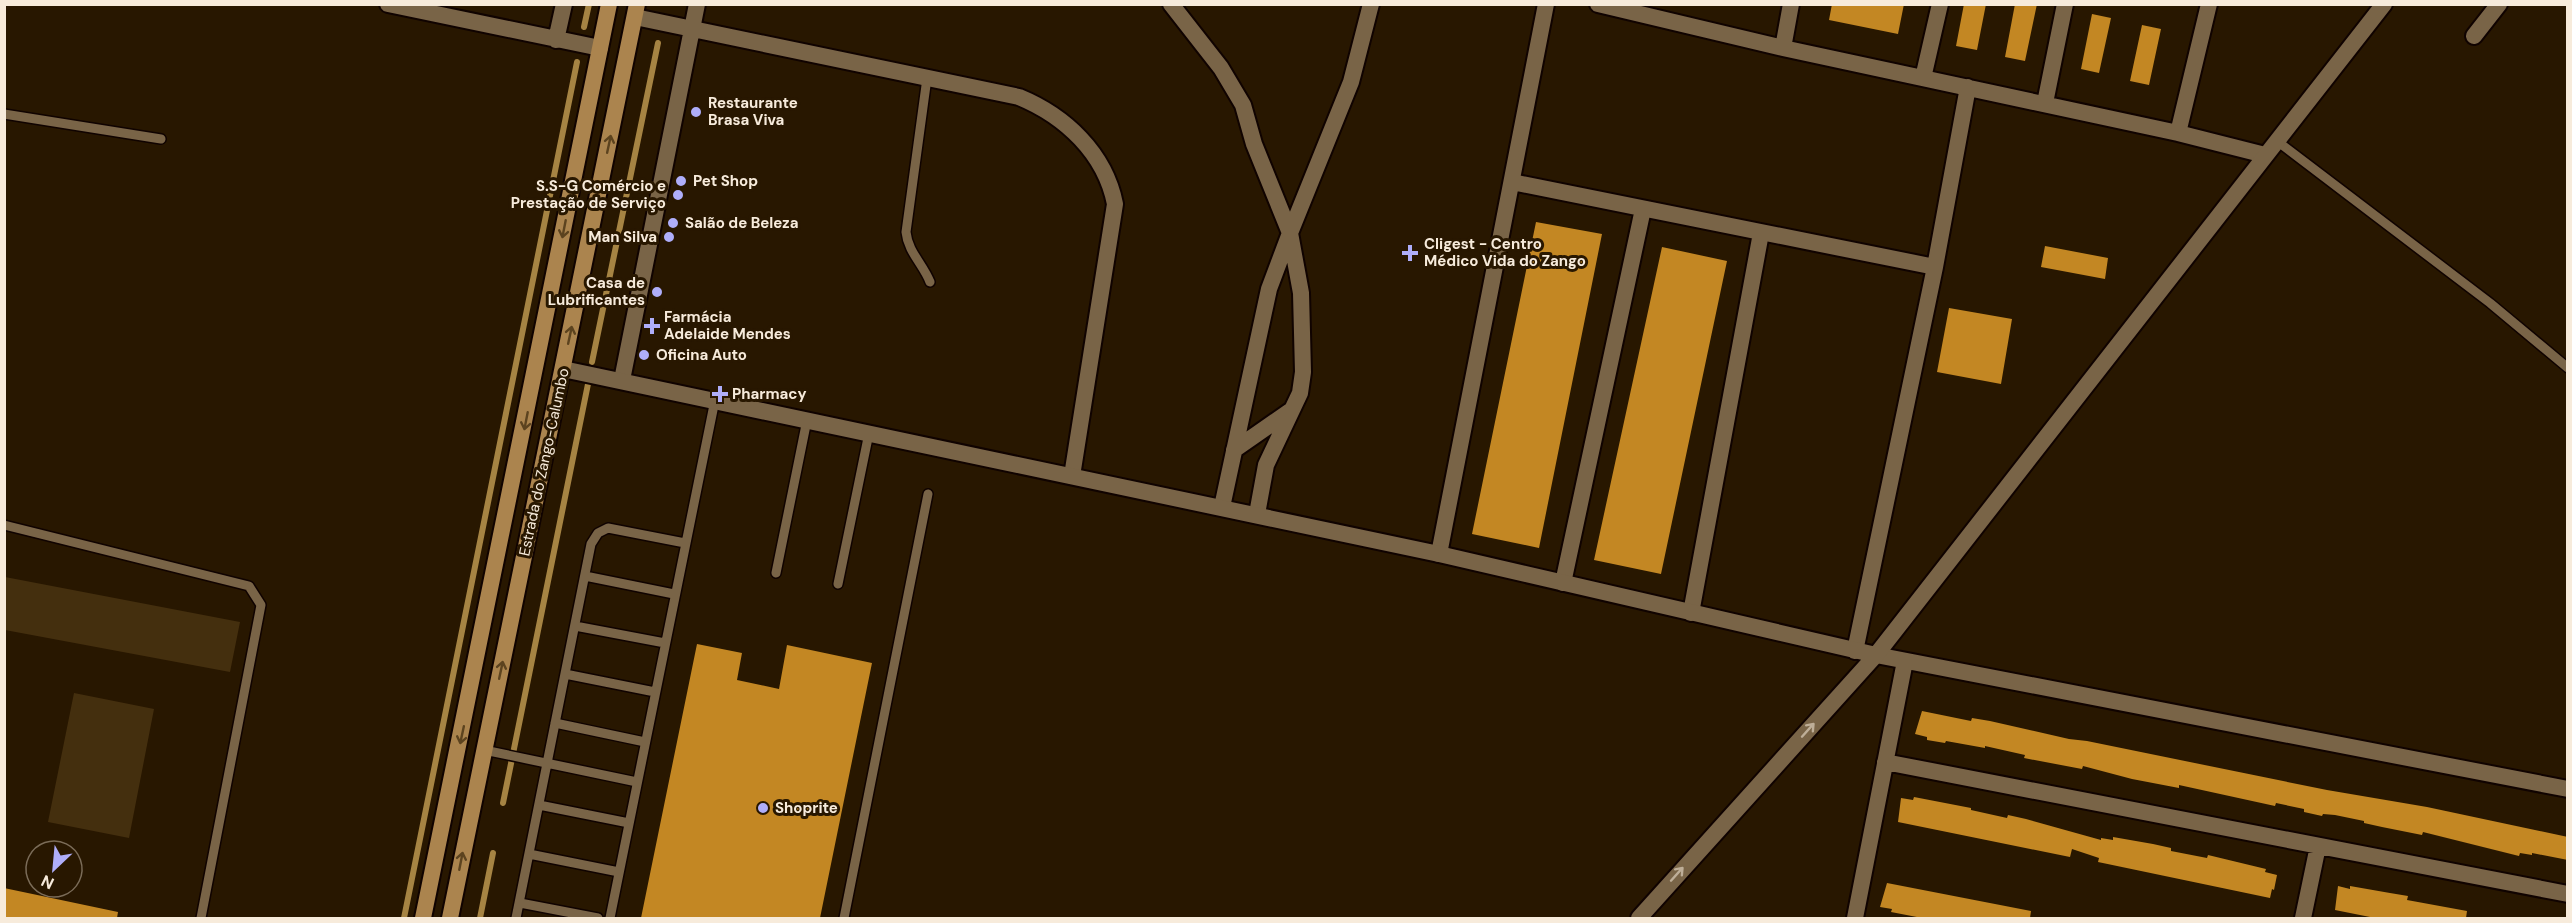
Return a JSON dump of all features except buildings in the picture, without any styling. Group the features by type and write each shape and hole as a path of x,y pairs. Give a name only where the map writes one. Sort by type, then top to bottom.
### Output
{"main road":[{"path":"423,918 495,572 594,47 609,4"},
{"name":"Estrada do Zango-Calumbo","path":"450,918 636,11"}],"street":[{"path":"388,4 594,47"},
{"path":"556,39 564,4"},
{"path":"622,380 697,4"},
{"path":"1172,4 1221,68 1243,105 1254,144 1290,233 1301,293 1303,372 1300,393 1266,465 1257,514"},
{"path":"1222,507 1269,289 1351,82 1371,4"},
{"path":"1439,554 1546,4"},
{"path":"1598,4 1783,48 2178,133 2265,155"},
{"path":"1783,48 1791,4"},
{"path":"1923,78 1940,4"},
{"path":"2045,103 2065,4"},
{"path":"2178,133 2209,4"},
{"path":"1639,918 1876,655 2385,4"},
{"path":"2474,36 2499,4"},
{"path":"636,11 663,23 1019,98 1038,105 1082,139 1101,162 1111,184 1115,204 1072,476"},
{"path":"1855,651 1935,267 1968,87"},
{"path":"1512,182 1935,267"},
{"path":"1563,583 1643,209"},
{"path":"1691,613 1761,233"},
{"path":"563,369 1257,514 1855,651 2568,789"},
{"path":"1244,402 1266,465"},
{"path":"1234,450 1291,411"},
{"path":"1855,918 1905,661"},
{"path":"1885,762 2568,894"},
{"path":"2303,918 2318,846"}],"lane":[{"path":"927,78 906,232 907,243 926,271 930,282"},
{"path":"4,114 161,139"},
{"path":"2277,141 2490,303 2568,368"},
{"path":"610,918 674,594 716,400"},
{"path":"776,573 807,420"},
{"path":"838,585 869,433"},
{"path":"844,918 928,494"},
{"path":"4,525 249,586 261,605 201,918"},
{"path":"516,918 591,544 598,533 608,528 685,543"},
{"path":"585,576 674,594"},
{"path":"575,626 665,643"},
{"path":"565,674 655,692"},
{"path":"555,723 645,742"},
{"path":"484,750 637,782"},
{"path":"539,804 629,823"},
{"path":"529,854 619,872"},
{"path":"520,903 598,918"}],"shaded area":[{"path":"5,577 240,622 230,672 5,630"},
{"path":"74,693 154,709 129,838 48,822"}],"waterway":[{"path":"584,27 589,4"},
{"path":"592,362 658,43"},
{"path":"404,918 577,62"},
{"path":"503,803 588,384"},
{"path":"480,918 493,853"}],"place":[{"name":"Restaurante Brasa Viva","path":"696,112"},
{"name":"Pet Shop","path":"681,181"},
{"name":"S.S-G Comércio e Prestação de Serviço","path":"678,195"},
{"name":"Salão de Beleza","path":"673,223"},
{"name":"Man Silva","path":"669,237"},
{"name":"Cligest - Centro Médico Vida do Zango","path":"1410,253"},
{"name":"Casa de Lubrificantes","path":"657,292"},
{"name":"Farmácia Adelaide Mendes","path":"652,326"},
{"name":"Oficina Auto","path":"644,355"},
{"name":"Pharmacy","path":"720,394"},
{"name":"Shoprite","path":"763,808"}]}
